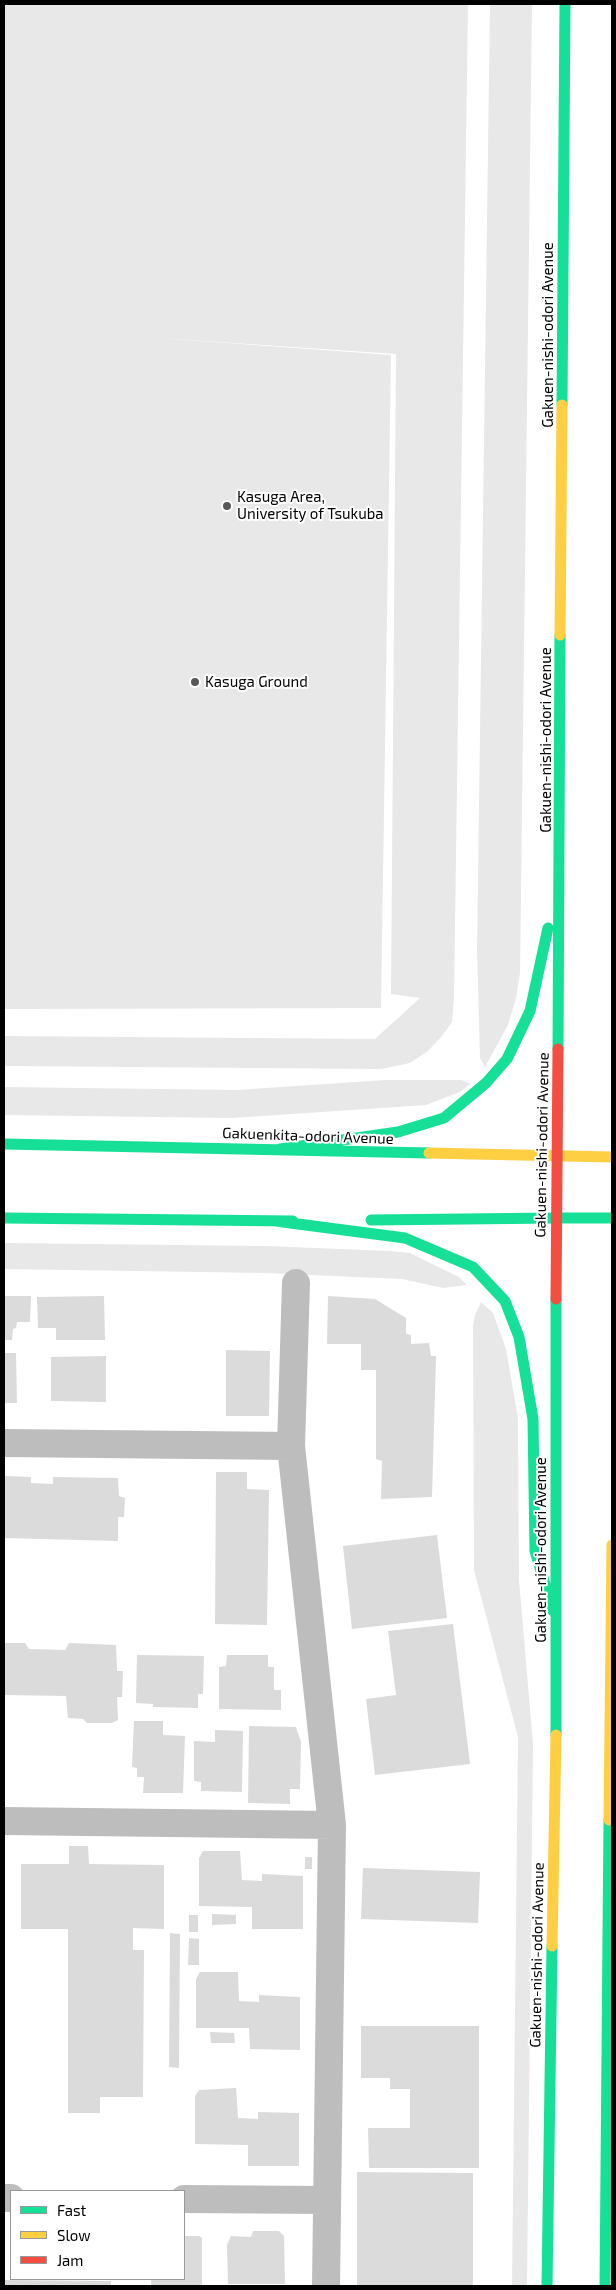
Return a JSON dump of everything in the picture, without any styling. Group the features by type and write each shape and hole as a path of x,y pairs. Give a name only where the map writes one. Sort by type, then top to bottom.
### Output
{"main road":[{"name":"Gakuen-nishi-odori Avenue","path":"548,2286 556,1622 557,1158 565,4"},
{"path":"280,1149 398,1132 444,1118 486,1083 507,1059 530,1011 560,873"},
{"name":"Gakuenkita-odori Avenue","path":"4,1144 612,1158"},
{"path":"4,1218 274,1221 612,1218"},
{"path":"274,1221 405,1238 473,1267 505,1301 519,1337 533,1419 535,1551 556,1622"},
{"path":"605,2286 612,1545"}],"street":[{"path":"296,1283 291,1446 332,1825 326,2286"},
{"path":"4,1443 291,1446"},
{"path":"4,1821 332,1825"},
{"path":"185,2199 327,2200"}],"shaded area":[{"name":"Kasuga Area, University of Tsukuba","path":"4,4 468,4 454,997 452,1022 428,1051 410,1063 381,1069 4,1066 4,1036 375,1039 420,998 391,994 396,354 145,337 391,355 381,1008 4,1009"},
{"path":"490,4 532,4 520,973 516,998 508,1025 485,1067 480,1058 477,951"},
{"path":"385,1080 462,1080 470,1084 460,1092 426,1105 232,1118 4,1115 4,1087 237,1090"},
{"path":"4,1243 266,1246 390,1251 410,1253 459,1277 467,1285 443,1288 402,1279 267,1273 4,1269"},
{"path":"481,1302 493,1313 506,1349 518,1418 519,1580 533,1744 527,2286 512,2286 518,1737 474,1570 473,1326 475,1315"}],"building":[{"path":"4,1296 31,1296 30,1322 17,1322 16,1328 13,1329 12,1340 4,1340"},
{"path":"104,1296 105,1340 56,1340 56,1328 38,1328 37,1297"},
{"path":"328,1296 375,1299 406,1318 406,1334 411,1335 411,1344 429,1343 431,1356 436,1356 432,1497 381,1499 382,1461 376,1459 376,1370 361,1370 361,1344 327,1344"},
{"path":"226,1350 270,1351 269,1416 226,1416"},
{"path":"4,1353 16,1353 17,1403 4,1403"},
{"path":"106,1356 106,1402 51,1401 51,1357"},
{"path":"216,1472 247,1472 247,1489 269,1490 267,1625 215,1624"},
{"path":"4,1476 31,1477 31,1483 53,1484 53,1477 118,1478 119,1496 125,1498 124,1517 118,1517 118,1541 4,1538"},
{"path":"437,1535 447,1618 352,1629 343,1546"},
{"path":"453,1624 470,1764 375,1775 366,1699 396,1695 388,1631"},
{"path":"4,1643 25,1643 29,1649 65,1650 69,1643 116,1645 117,1671 123,1671 122,1697 117,1697 118,1720 112,1723 87,1723 83,1719 68,1718 66,1696 4,1695"},
{"path":"137,1655 204,1656 203,1694 198,1694 198,1708 153,1707 153,1704 136,1703"},
{"path":"227,1655 268,1655 268,1667 274,1667 274,1690 281,1690 281,1710 219,1709 219,1667 226,1666"},
{"path":"134,1721 163,1721 163,1735 185,1736 183,1793 143,1793 144,1777 137,1777 137,1768 132,1767"},
{"path":"249,1726 296,1727 301,1742 300,1789 290,1789 290,1804 248,1803"},
{"path":"215,1730 243,1731 242,1792 201,1791 201,1782 194,1781 194,1741 215,1742"},
{"path":"69,1846 88,1846 89,1864 164,1865 164,1929 133,1928 133,1950 144,1950 143,2097 100,2097 100,2113 68,2113 68,1929 21,1929 21,1864 69,1864"},
{"path":"203,1851 240,1851 242,1880 262,1881 262,1874 303,1876 303,1929 252,1929 252,1907 199,1906 199,1858"},
{"path":"305,1857 312,1857 312,1869 305,1869"},
{"path":"363,1868 480,1872 478,1923 361,1919"},
{"path":"212,1914 236,1915 236,1924 212,1925"},
{"path":"189,1915 198,1915 198,1932 189,1932"},
{"path":"170,1933 180,1934 179,2068 169,2067"},
{"path":"189,1938 199,1939 199,1965 188,1965"},
{"path":"200,1972 238,1972 239,2001 259,2002 259,1995 300,1997 300,2050 250,2049 249,2028 196,2028 196,1979"},
{"path":"361,2026 479,2026 479,2168 369,2168 368,2128 410,2128 410,2089 390,2089 390,2078 361,2078"},
{"path":"210,2032 234,2033 235,2043 211,2043"},
{"path":"236,2088 238,2118 258,2119 258,2112 299,2113 299,2166 248,2166 248,2145 195,2144 195,2096 199,2090"},
{"path":"357,2172 473,2173 473,2286 357,2286"},
{"path":"253,2231 279,2231 284,2236 285,2284 228,2284 227,2245 231,2236 251,2237"},
{"path":"185,2236 199,2236 202,2238 202,2286 151,2286 151,2280 185,2280"},
{"path":"4,2280 111,2281 111,2286 4,2286"}],"traffic: fast":[{"path":"562,405 565,4"},
{"path":"558,1049 560,635"},
{"path":"280,1149 398,1132 444,1118 486,1083 507,1059 530,1011 548,928"},
{"path":"4,1144 429,1153"},
{"path":"4,1218 293,1221"},
{"path":"371,1220 557,1218"},
{"path":"557,1218 612,1218"},
{"path":"275,1221 405,1238 473,1267 505,1301 519,1337 533,1419 535,1551 553,1611"},
{"path":"556,1299 556,1735"},
{"path":"605,2286 609,1820"},
{"path":"547,2286 552,1946"}],"traffic: slow":[{"path":"560,635 562,405"},
{"path":"429,1153 612,1157"},
{"path":"609,1820 612,1545"},
{"path":"552,1946 556,1735"}],"traffic: jam":[{"path":"556,1299 558,1049"}],"place":[{"name":"Kasuga Area, University of Tsukuba","path":"227,506"},
{"name":"Kasuga Ground","path":"195,682"}]}
